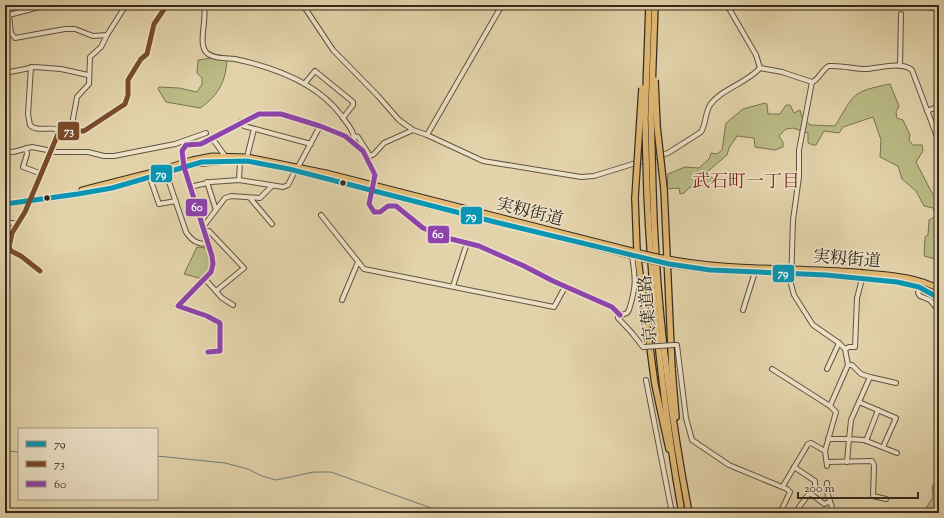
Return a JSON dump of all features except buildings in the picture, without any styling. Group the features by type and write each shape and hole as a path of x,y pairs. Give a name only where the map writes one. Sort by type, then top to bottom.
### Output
{"highway":[{"name":"京葉道路","path":"649,5 651,16 650,194 655,317 682,513"},
{"name":"京葉道路","path":"651,16 655,5"},
{"path":"651,16 656,104 664,189 665,261 672,369 682,477"},
{"path":"651,16 635,198 636,255 655,385 678,486"},
{"name":"京葉道路","path":"650,194 660,311 673,419 689,513"}],"main road":[{"name":"実籾街道","path":"72,194 157,171 224,156 247,157 636,255 703,270 755,272 792,271 897,282 920,287 939,298"},
{"name":"実籾街道","path":"5,204 112,188 166,173 183,165 211,161 240,161 296,169"},
{"name":"実籾街道","path":"665,261 792,271 890,275 921,281 939,290"}],"street":[{"path":"47,5 7,16 11,33 15,38 65,28 75,29 93,36 107,35"},
{"path":"71,130 77,97 88,87 90,57 101,47 126,5"},
{"path":"40,271 9,249 12,233 25,212 28,201 42,174 58,134 62,131 84,131 125,104 128,95 128,80 141,59 147,54 154,24 167,5"},
{"path":"204,5 205,20 202,42 203,48 209,56 253,64 287,74 305,83 334,107 354,136 358,137 370,156 374,154 384,143 413,130"},
{"path":"303,5 334,52 378,96 399,120 413,130 427,134 483,161 508,163 571,176 594,176 668,154 695,136 704,126 710,106 713,102 736,85 752,76 760,68"},
{"path":"427,134 502,5"},
{"path":"726,5 756,55 760,68"},
{"path":"900,66 901,14"},
{"path":"5,34 11,33"},
{"path":"830,406 848,365 848,356 839,343 813,325 794,295 791,284 793,220 799,176 799,150 812,82 816,80 824,68 829,66 867,69 900,66 909,67 912,70 939,142"},
{"path":"5,72 31,67 61,69 88,75"},
{"path":"31,67 28,114 30,125 35,128 58,128 62,131"},
{"path":"760,68 782,72 812,82"},
{"path":"305,83 315,71 353,102 353,105 343,118"},
{"path":"927,111 939,106"},
{"path":"208,352 220,351 220,323 207,316 178,306 211,272 213,264 204,229 183,165 182,153 184,147 188,144 200,144 240,122 256,115 270,113 338,132 354,142 363,151 375,172 369,205 374,212 380,212 388,207 396,206 423,228 447,238 467,243 524,266 565,287 612,307 620,315"},
{"path":"240,122 244,126 311,144"},
{"path":"190,187 207,182 239,180 272,186 283,187 288,185 320,126"},
{"path":"247,157 254,129"},
{"path":"5,151 13,152 26,148 38,147 51,151 88,152 104,156 114,156 175,144 206,133"},
{"path":"354,136 354,142"},
{"path":"212,138 224,156"},
{"path":"26,148 27,154 23,166 42,174"},
{"path":"239,180 240,161"},
{"path":"166,173 186,232 191,239 198,244 208,244"},
{"path":"150,178 159,204 176,201"},
{"path":"207,182 216,210"},
{"path":"204,229 216,210 228,197 250,198 262,196 272,186"},
{"path":"250,198 272,224"},
{"path":"321,216 364,269 554,307 565,287"},
{"path":"5,222 18,224"},
{"path":"204,229 209,231 244,268 216,291"},
{"path":"453,286 467,243"},
{"path":"620,315 627,313 629,310 635,288 636,255"},
{"path":"342,300 358,262"},
{"path":"744,310 755,272"},
{"path":"205,279 216,291 233,305"},
{"path":"845,350 849,347 855,347 857,298 862,279"},
{"path":"921,281 918,293 920,296 930,300 939,311"},
{"path":"620,315 618,316 619,320 632,333 643,348 678,345 687,426 692,440 729,465 783,486 790,492 780,513"},
{"path":"827,369 839,343"},
{"path":"848,365 852,365 861,374 896,383"},
{"path":"772,369 835,409 836,414 825,451 827,464 874,462 872,494 874,497 886,499"},
{"path":"847,462 851,420 870,377"},
{"path":"646,380 672,513"},
{"path":"859,402 896,418 883,447"},
{"path":"866,441 878,410"},
{"path":"828,439 866,441 897,453"},
{"path":"783,486 808,444 811,443 825,451"},
{"path":"794,468 815,481 815,486 799,507 802,513"},
{"path":"827,483 826,493 832,513"},
{"path":"810,493 824,504 829,502"}],"green space":[{"path":"211,58 227,60 223,81 212,98 200,108 166,102 158,89 159,87 179,88 197,92 202,84 202,78 197,73 198,60"},
{"path":"890,84 899,106 896,112 897,118 903,120 910,135 909,140 913,145 922,145 923,151 916,162 939,204 939,260 924,256 925,237 928,235 929,220 936,216 933,208 924,206 916,191 902,179 898,166 880,157 881,140 873,117 843,127 839,133 824,131 816,145 808,143 808,133 793,128 786,129 779,136 783,142 783,147 775,150 755,147 754,138 737,136 729,148 727,155 707,172 714,180 708,186 690,187 684,193 680,194 679,188 667,189 668,174 685,167 699,168 709,159 711,153 717,154 722,150 726,123 743,109 765,103 767,104 768,114 780,114 786,105 790,105 794,113 800,110 802,117 810,125 835,126 855,96 868,89"},
{"path":"197,247 206,248 209,252 211,260 210,268 203,279 184,274"},
{"path":"939,482 939,513 923,513 933,497 932,487 934,483"}],"water":[{"path":"895,5 939,5 939,10 935,11"}],"waterway":[{"path":"5,451 18,452"},
{"path":"158,456 225,463 248,469 262,476 276,480 314,472 331,472 445,513"}],"transit line":[{"name":"73","path":"40,271 21,256 11,251 9,247 12,233 25,212 58,134 62,131 84,131 125,104 128,95 128,80 141,59 147,54 154,24 167,5"},
{"name":"60","path":"208,352 220,351 220,323 207,316 178,306 211,272 213,264 212,256 184,167 182,151 186,145 201,144 259,114 281,114 320,126 345,136 363,151 375,175 369,204 374,212 380,212 388,206 396,206 423,228 447,238 479,246 612,307 620,315"},
{"name":"79","path":"5,204 112,188 202,162 247,161 289,169 495,222 669,264 710,270 826,275 897,282 919,287 939,298"}],"district":[{"name":"武石町一丁目","path":"746,181"}]}
